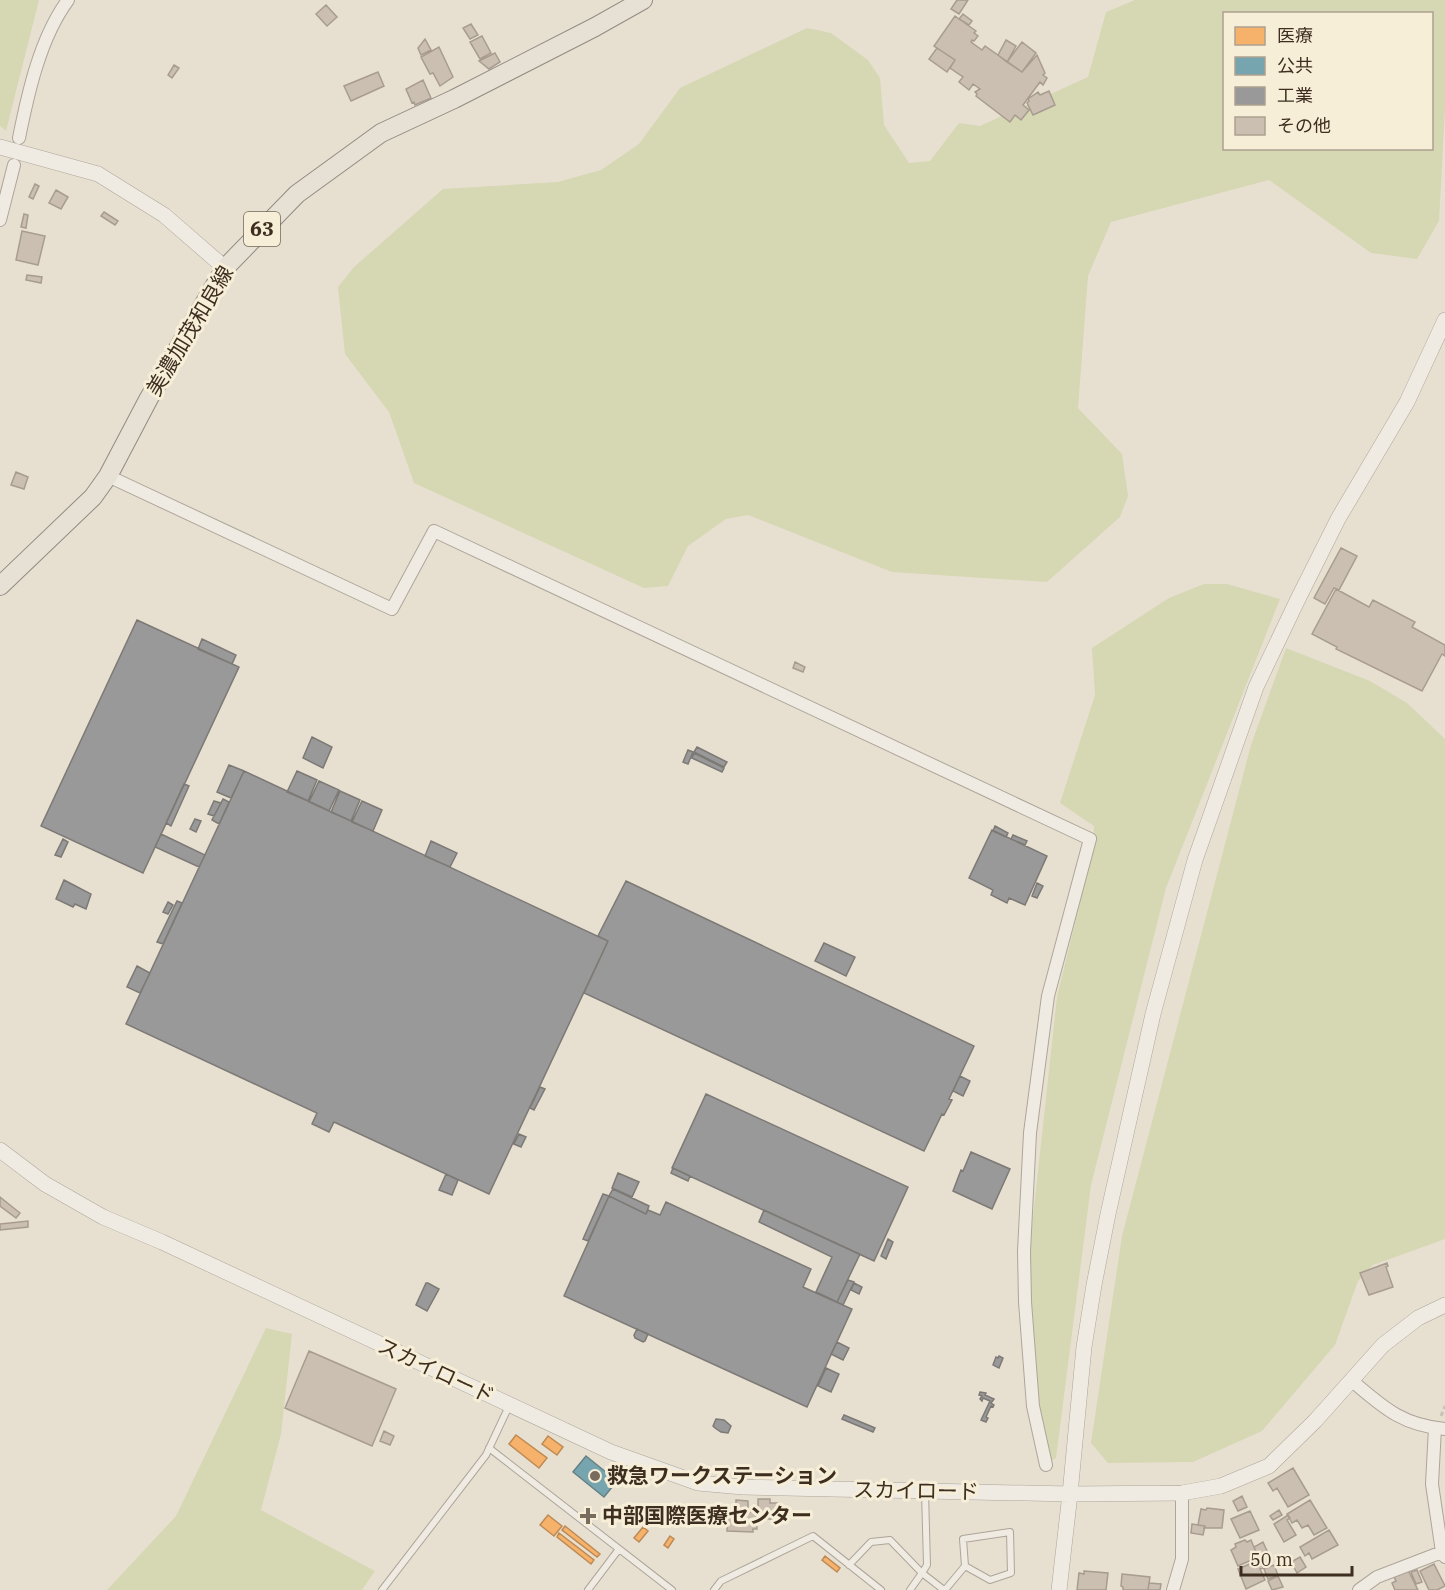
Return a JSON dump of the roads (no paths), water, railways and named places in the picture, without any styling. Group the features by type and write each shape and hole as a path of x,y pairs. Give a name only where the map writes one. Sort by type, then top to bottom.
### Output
{"main road":[{"name":"美濃加茂和良線","path":"0,586 93,497 108,476 149,398 225,268 297,194 381,133 595,27 643,0"}],"street":[{"path":"19,138 30,85 50,35 68,0"},
{"path":"0,147 98,174 164,215 225,268"},
{"path":"0,220 14,165"},
{"path":"1059,1590 1084,1347 1104,1234 1153,1014 1195,860 1256,687 1338,519 1407,402 1445,320"},
{"path":"108,476 392,609 434,531 1090,839 1048,996 1030,1133 1024,1251 1025,1302 1033,1406 1046,1465"},
{"name":"スカイロード","path":"0,1150 45,1184 104,1217 611,1452 698,1483 742,1487 1070,1494 1182,1493 1221,1486 1269,1466 1316,1420 1383,1345 1418,1318 1445,1305"},
{"path":"1351,1380 1383,1408 1403,1420 1440,1429 1432,1484 1444,1554 1377,1577 1359,1590"},
{"path":"1173,1590 1182,1559 1182,1493"},
{"path":"1377,1577 1382,1590"}],"lane":[{"path":"382,1590 486,1455 509,1405"},
{"path":"489,1448 672,1590"},
{"path":"910,1590 927,1565 925,1491"},
{"path":"849,1565 871,1542 890,1540 921,1573 945,1590 965,1566 963,1539 1010,1532 1011,1573 990,1580 965,1566"},
{"path":"714,1590 721,1581 813,1536 881,1590"},
{"path":"588,1590 619,1549"}],"place":[{"name":"救急ワークステーション","path":"595,1476"},
{"name":"中部国際医療センター","path":"588,1516"}]}
